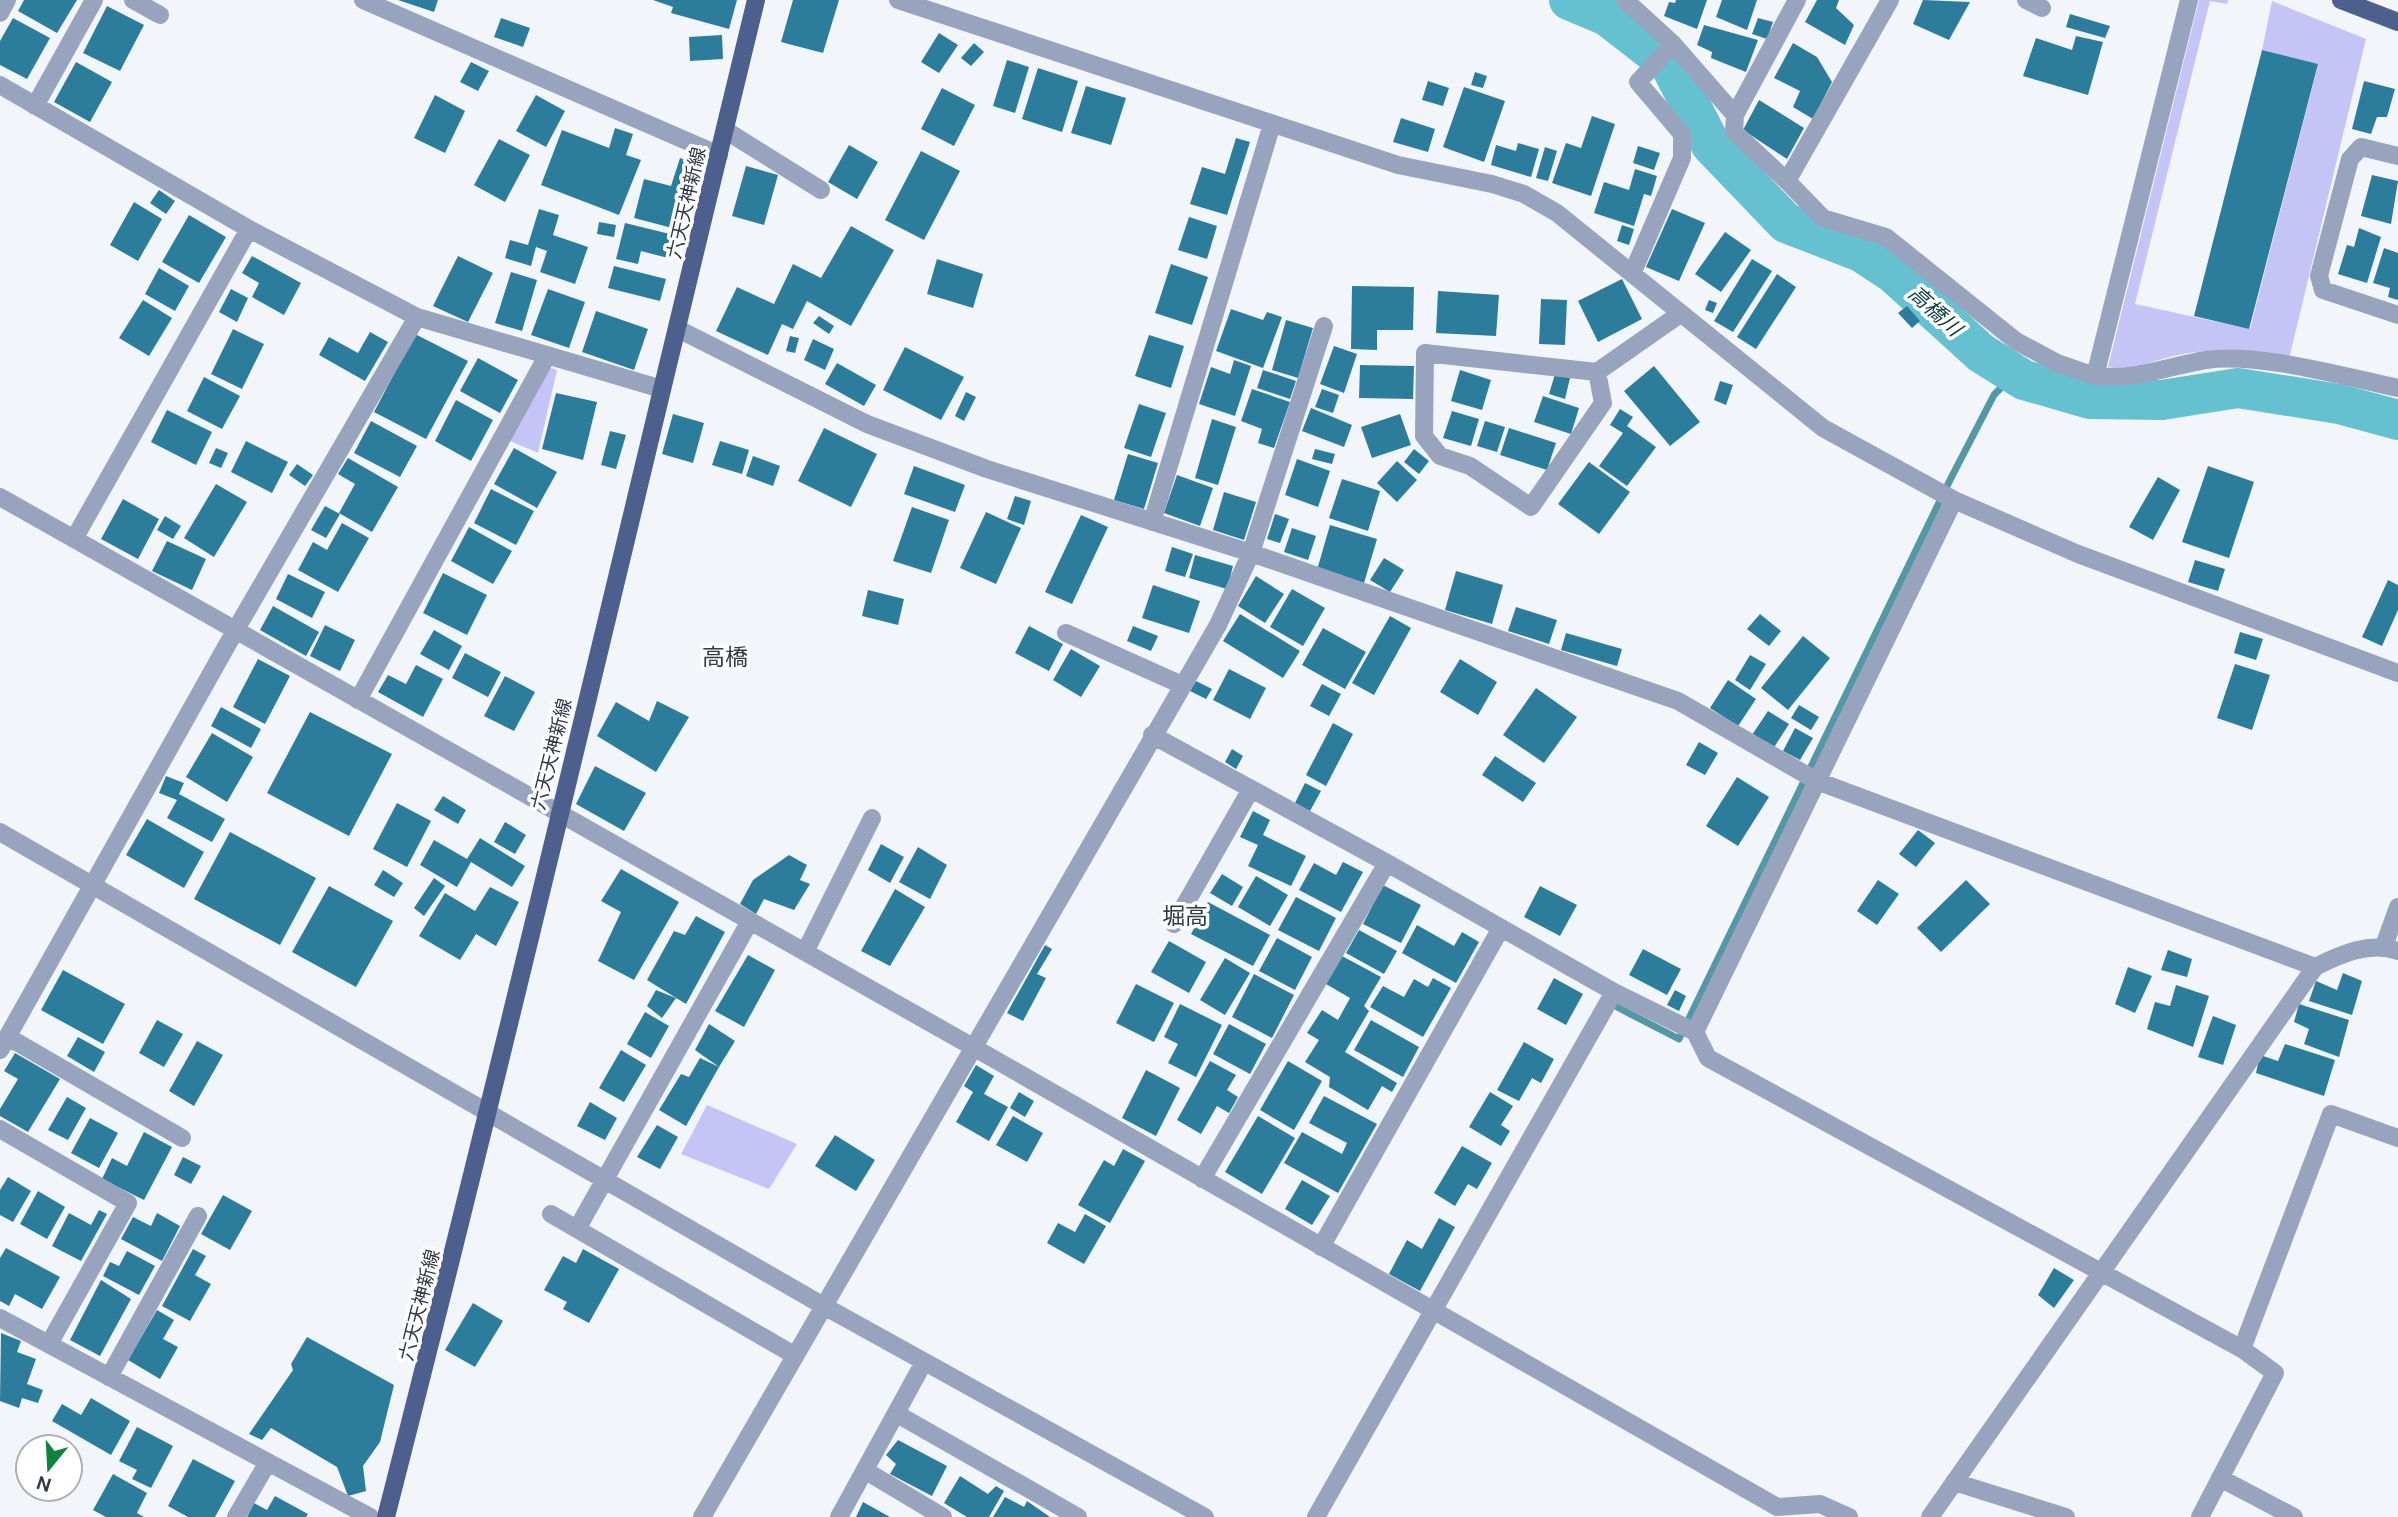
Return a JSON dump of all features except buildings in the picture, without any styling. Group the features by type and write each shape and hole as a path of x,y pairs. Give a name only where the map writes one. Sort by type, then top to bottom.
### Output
{"main road":[{"name":"六天天神新線","path":"386,1517 489,1116 558,813 756,0"},
{"path":"2341,0 2398,22"}],"street":[{"path":"0,13 7,0"},
{"path":"35,106 94,0"},
{"path":"133,0 160,15"},
{"path":"363,0 719,155"},
{"path":"898,0 1398,165 1492,184 1524,194 1557,213 1823,428 1954,500 2078,554 2398,673"},
{"path":"1625,0 1673,44 1735,115"},
{"path":"1797,0 1735,115 1734,132 1823,218 1886,237 2016,341 2057,363 2095,376 2121,379 2207,360 2261,362 2398,388"},
{"path":"1787,181 1890,0"},
{"path":"2095,376 2189,0"},
{"path":"1632,274 1682,158 1682,134 1638,82 1673,44"},
{"path":"0,85 249,229 417,317 662,390"},
{"path":"1152,522 1272,124"},
{"path":"725,130 821,190"},
{"path":"2398,156 2361,147 2350,159 2319,276 2323,290 2398,315"},
{"path":"74,539 249,229"},
{"path":"1597,372 1603,402 1531,507 1470,466 1440,456 1424,436 1425,354 1597,372 1680,314"},
{"path":"182,1138 4,1044 235,631 417,317"},
{"path":"702,1517 1218,625 1251,553 1324,326"},
{"path":"678,329 867,424 987,469 1251,553 1678,701 1817,781 2315,967"},
{"path":"358,700 547,356"},
{"path":"0,497 973,1047 1777,1507 1820,1504 1849,1517"},
{"path":"1695,1032 1954,500"},
{"path":"1066,633 1182,685"},
{"path":"1152,735 1387,863 1614,992 1695,1032 1708,1058 2242,1349 2275,1373 2200,1517"},
{"path":"1174,924 1251,789"},
{"path":"805,952 872,818"},
{"path":"0,832 91,887 822,1306 1205,1517"},
{"path":"1202,1179 1387,863"},
{"path":"1930,1517 2315,967 2342,953 2391,948 2398,907"},
{"path":"577,1229 750,921"},
{"path":"1321,1247 1501,928"},
{"path":"1315,1517 1614,992"},
{"path":"2242,1349 2331,1114 2398,1138"},
{"path":"0,1129 128,1203 49,1344"},
{"path":"551,1214 794,1355"},
{"path":"109,1377 198,1216"},
{"path":"0,1318 370,1517"},
{"path":"839,1517 924,1362"},
{"path":"897,1414 1078,1517"},
{"path":"236,1517 268,1462"},
{"path":"866,1471 943,1517"},
{"path":"2220,1478 2294,1517"},
{"path":"1954,1482 2066,1517"}],"shaded area":[{"path":"2199,0 2228,0 2227,4 2210,1 2135,304 2250,329 2318,65 2262,50 2272,1 2366,39 2289,359 2242,352 2207,351 2130,367 2108,367"},
{"path":"545,366 557,370 538,453 506,439"},
{"path":"707,1105 797,1144 769,1189 681,1154"}],"waterway":[{"name":"高橋川","path":"1569,0 1607,16 1670,65 1711,145 1786,223 1861,252 1893,273 1981,353 2024,380 2090,399 2162,400 2238,388 2339,404 2398,420"},
{"path":"1617,1007 1679,1039 1951,478 1994,395 2014,374"}],"district":[{"name":"高橋","path":"725,657"},
{"name":"堀高","path":"1185,916"}]}
